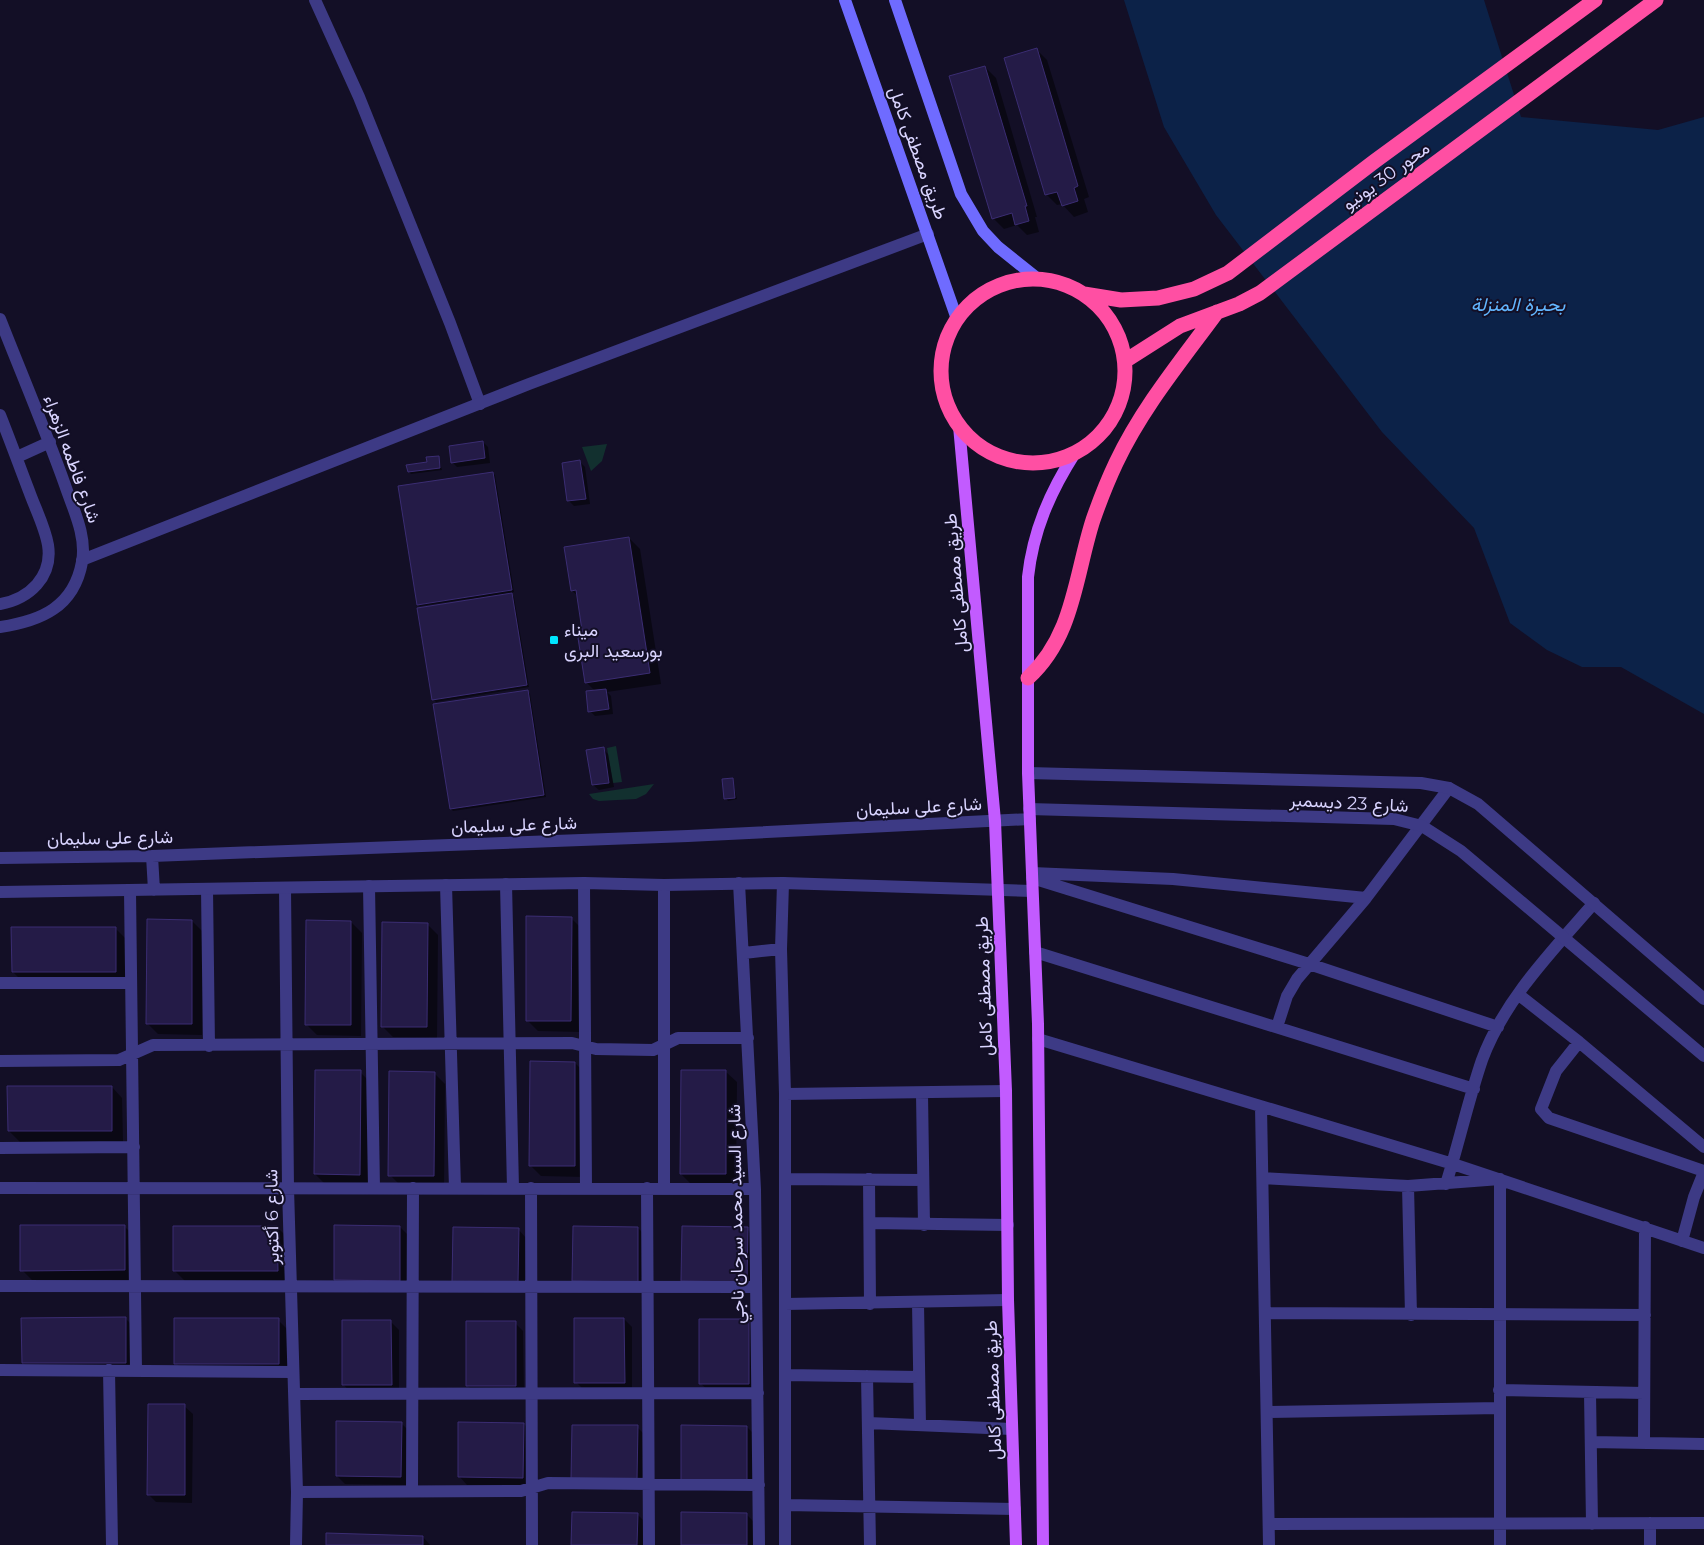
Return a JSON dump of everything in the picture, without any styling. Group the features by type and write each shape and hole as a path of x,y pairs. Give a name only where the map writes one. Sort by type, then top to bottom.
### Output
{"highway":[{"name":"محور 30 يونيو","path":"1084,294 1121,300 1158,298 1194,289 1228,273 1383,155 1595,0"},
{"name":"محور 30 يونيو","path":"1125,361 1180,326 1239,304 1260,292 1656,0"},
{"path":"1038,279 1054,282 1084,294 1096,304 1115,330 1125,361 1123,392 1114,415 1100,434 1075,454 1044,463 1012,461 983,448 959,426 947,404 941,379 942,353 952,325 967,307 992,288 1022,280 1038,279"},
{"path":"1028,678 1050,656 1062,634 1093,520 1104,491 1130,436 1168,376 1217,312"}],"main road":[{"name":"طريق مصطفى كامل","path":"845,0 957,319"},
{"name":"طريق مصطفى كامل","path":"895,0 961,194 983,231 998,247 1038,279"},
{"name":"طريق مصطفى كامل","path":"959,426 995,821 1006,1092 1008,1300 1016,1545"},
{"path":"1043,1545 1038,1039 1028,773 1028,577 1030,551 1042,513 1052,492 1075,454"}],"street":[{"path":"315,0 358,97 450,323 480,404"},
{"path":"82,560 480,404 928,234"},
{"name":"شارع فاطمه الزهراء","path":"0,319 50,442 83,541 82,560 71,590 48,613 34,620 0,627"},
{"path":"0,415 44,533 48,558 45,571 30,592 19,599 0,604"},
{"path":"17,457 50,442"},
{"name":"شارع 23 ديسمبر","path":"1028,773 1421,783 1449,788 1478,804 1704,999"},
{"path":"1277,1027 1287,996 1309,964 1366,898 1449,788"},
{"name":"شارع على سليمان","path":"0,858 152,856 688,836 995,821 1030,814"},
{"name":"شارع 23 ديسمبر","path":"1030,814 1394,819 1422,826 1461,850 1704,1056"},
{"path":"152,856 154,890"},
{"path":"0,892 584,883 664,885 783,883 998,889 1032,880 1173,879 1366,898"},
{"path":"1032,880 1309,964 1498,1027"},
{"path":"584,883 586,1188"},
{"name":"شارع السيد محمد سرحان ناجي","path":"739,883 755,1188 759,1545"},
{"path":"783,883 781,949 785,1094 785,1545"},
{"path":"506,884 513,1188"},
{"path":"446,885 455,1188"},
{"path":"664,885 664,1188"},
{"path":"369,886 374,1188"},
{"name":"شارع 6 أكتوبر","path":"285,888 288,1188 297,1492 296,1545"},
{"path":"207,889 209,1046"},
{"path":"130,890 136,1371"},
{"path":"1446,1184 1482,1060 1498,1027 1518,995 1594,903"},
{"path":"744,953 781,949"},
{"path":"1035,952 1474,1089"},
{"path":"0,983 131,983"},
{"path":"1518,995 1579,1042 1704,1147"},
{"path":"0,1061 119,1060 153,1045 572,1043 596,1049 653,1050 678,1038 748,1038"},
{"path":"1038,1039 1452,1164 1704,1248"},
{"path":"1579,1042 1556,1071 1541,1109 1549,1118 1704,1172 1687,1218 1682,1241"},
{"path":"785,1094 1006,1092"},
{"path":"922,1094 924,1225"},
{"path":"1261,1107 1269,1545"},
{"path":"0,1148 134,1147"},
{"path":"1263,1178 1408,1186 1500,1180"},
{"path":"785,1179 923,1180"},
{"path":"869,1179 870,1304"},
{"path":"1500,1180 1498,1315 1500,1545"},
{"path":"1408,1186 1411,1315"},
{"path":"0,1188 755,1188"},
{"path":"412,1491 413,1188"},
{"path":"531,1188 532,1545"},
{"path":"647,1188 649,1545"},
{"path":"870,1223 1008,1225"},
{"path":"1644,1443 1645,1228"},
{"path":"0,1286 413,1285 756,1287"},
{"path":"785,1304 870,1304 1008,1300"},
{"path":"918,1303 920,1425"},
{"path":"1265,1313 1645,1315"},
{"path":"0,1370 293,1372"},
{"path":"109,1370 112,1545"},
{"path":"785,1375 920,1377"},
{"path":"867,1376 870,1545"},
{"path":"1499,1390 1644,1393"},
{"path":"294,1394 413,1392 758,1393"},
{"path":"1590,1393 1592,1524"},
{"path":"1267,1412 1499,1408"},
{"path":"868,1423 1012,1429"},
{"path":"1590,1442 1704,1444"},
{"path":"297,1492 520,1491 548,1483 759,1485"},
{"path":"785,1505 869,1508 1015,1509"},
{"path":"1650,1523 1650,1545"},
{"path":"1269,1524 1704,1523"}],"green space":[{"path":"607,444 602,461 591,471 582,447"},
{"path":"616,746 622,782 613,783 607,748"},
{"path":"654,784 646,794 636,799 599,801 593,799 589,794"}],"water":[{"name":"بحيرة المنزلة","path":"1124,0 1484,0 1521,117 1658,130 1704,117 1704,714 1621,667 1582,667 1547,650 1510,623 1474,528 1382,432 1216,215 1164,127"}],"building":[{"path":"1037,48 1078,186 1074,188 1078,201 1062,206 1057,192 1045,195 1004,58"},
{"path":"985,66 1027,206 1025,206 1029,221 1015,225 1012,213 992,219 949,76"},
{"path":"483,441 485,458 451,463 449,446"},
{"path":"439,456 440,468 408,472 406,465 427,462 426,457"},
{"path":"580,460 586,499 567,501 562,463"},
{"path":"493,472 512,590 417,605 398,486"},
{"path":"629,537 650,673 585,683 578,638 583,637 576,590 571,591 564,547"},
{"path":"512,593 527,685 432,700 417,608"},
{"path":"606,689 609,709 588,712 586,691"},
{"path":"528,690 544,795 450,809 433,704"},
{"path":"604,747 609,783 592,785 586,750"},
{"path":"733,778 735,798 724,799 722,779"},
{"path":"526,916 572,917 571,1021 526,1021"},
{"path":"147,919 192,920 192,1024 146,1024"},
{"path":"306,920 351,921 351,1025 305,1025"},
{"path":"382,922 428,923 427,1027 381,1027"},
{"path":"11,927 116,927 116,972 12,972"},
{"path":"530,1061 575,1062 575,1166 529,1166"},
{"path":"315,1070 361,1070 360,1175 314,1174"},
{"path":"681,1070 726,1070 726,1174 680,1174"},
{"path":"389,1071 435,1072 434,1176 388,1176"},
{"path":"7,1086 112,1086 112,1131 8,1131"},
{"path":"20,1225 125,1225 125,1270 20,1271"},
{"path":"334,1225 400,1226 400,1281 334,1280"},
{"path":"173,1226 277,1226 278,1271 173,1271"},
{"path":"573,1226 638,1227 638,1282 572,1281"},
{"path":"682,1226 748,1227 747,1282 681,1281"},
{"path":"453,1227 519,1228 518,1283 452,1282"},
{"path":"126,1317 126,1363 22,1363 21,1318"},
{"path":"174,1318 279,1318 279,1364 174,1364"},
{"path":"574,1318 624,1318 625,1383 574,1383"},
{"path":"699,1319 749,1319 749,1384 699,1384"},
{"path":"342,1320 391,1320 392,1385 342,1385"},
{"path":"466,1321 516,1321 516,1386 466,1386"},
{"path":"148,1404 185,1404 185,1495 147,1495"},
{"path":"336,1421 402,1422 401,1477 336,1476"},
{"path":"458,1422 524,1423 523,1478 458,1477"},
{"path":"572,1425 638,1425 637,1480 571,1479"},
{"path":"681,1425 747,1426 747,1481 681,1480"},
{"path":"572,1512 638,1513 637,1545 571,1545"},
{"path":"681,1512 747,1513 747,1545 681,1545"},
{"path":"326,1533 423,1536 423,1545 326,1545"}],"place":[{"name":"ميناء بورسعيد البرى","path":"554,640"}]}
